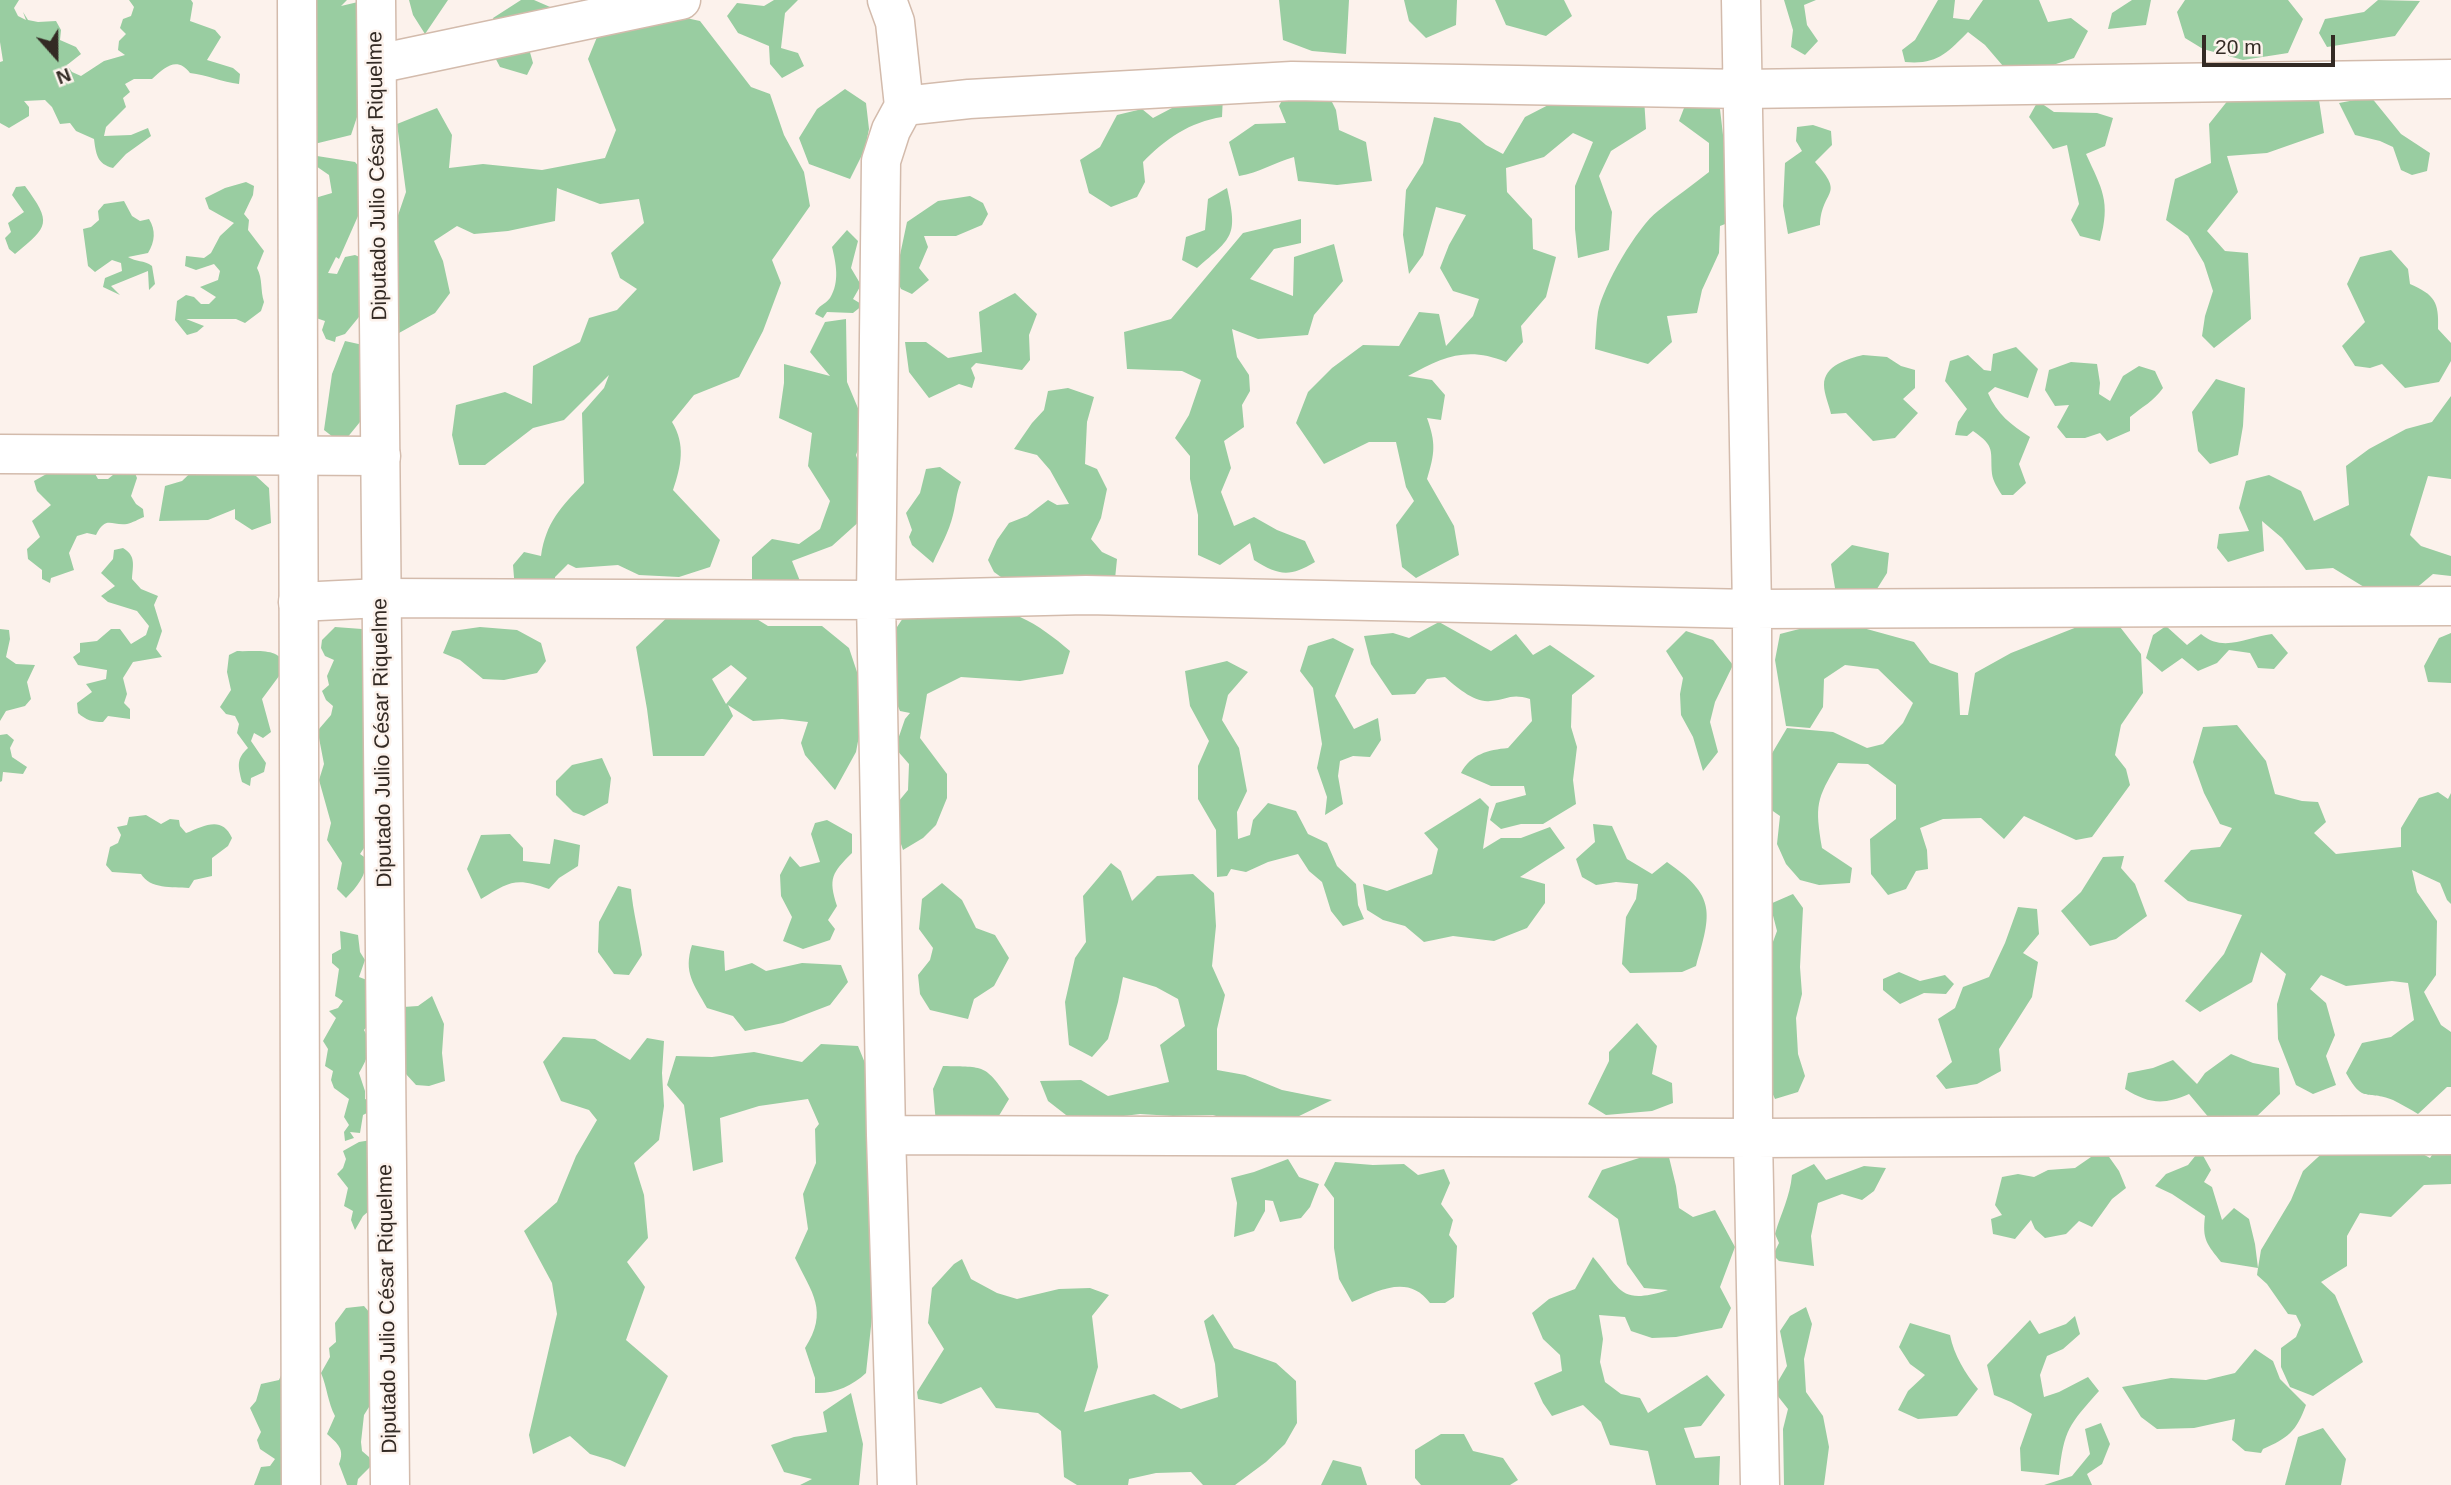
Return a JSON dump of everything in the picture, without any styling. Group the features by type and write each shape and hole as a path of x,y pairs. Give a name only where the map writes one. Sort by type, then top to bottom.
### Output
{"street":[{"path":"297,0 301,1485"},
{"name":"Diputado Julio César Riquelme","path":"376,0 390,1485"},
{"path":"377,64 681,0"},
{"path":"887,0 895,22 904,106 891,130 881,162 876,600 886,1135 897,1485"},
{"path":"1741,0 1752,609 1753,1138 1760,1485"},
{"path":"904,106 969,99 1292,81 1743,89 2451,79"},
{"path":"0,454 381,456"},
{"path":"298,602 382,598 876,600 1086,595 1752,609 2451,606"},
{"path":"886,1135 1753,1138 2451,1135"}],"green space":[{"path":"0,0 19,0 14,8 18,16 26,20 23,12 28,20 56,21 61,30 60,40 76,47 81,54 67,65 72,72 81,76 104,61 125,55 118,50 119,41 126,34 120,28 123,19 131,16 134,7 129,0 191,0 193,3 190,21 215,30 221,37 207,60 233,68 240,74 239,84 190,73 176,64 166,67 152,79 134,79 125,84 130,92 123,98 126,107 106,127 104,136 131,135 148,128 151,136 126,154 113,168 98,158 94,139 76,131 70,123 60,124 52,107 45,100 24,101 29,107 29,116 9,128 0,123 0,62 3,61"},
{"path":"298,0 347,0 341,6 358,2 362,102 351,135 306,146"},
{"path":"409,0 448,0 425,34 413,15"},
{"path":"521,0 534,0 557,10 524,31 533,63 527,75 500,67 488,44 497,32 493,18"},
{"path":"774,0 798,0 785,13 781,48 798,53 804,66 782,78 770,64 769,46 738,33 727,16 737,3 764,6"},
{"path":"1279,0 1349,0 1346,54 1312,51 1283,40"},
{"path":"1404,0 1457,0 1456,25 1426,38 1409,21"},
{"path":"1495,0 1564,0 1572,16 1546,36 1506,25"},
{"path":"1784,0 1816,0 1804,5 1807,25 1818,41 1805,55 1791,47 1793,30"},
{"path":"1938,0 1955,0 1953,18 1969,20 1983,0 2039,0 2048,22 2071,18 2088,31 2074,58 2050,66 2009,73 1985,45 1968,32 1941,56 1925,62 1905,62 1902,50 1915,40"},
{"path":"2132,0 2151,0 2146,25 2108,29 2112,13"},
{"path":"2185,0 2288,0 2303,19 2288,53 2243,60 2203,49 2185,38 2177,12"},
{"path":"2378,0 2420,1 2395,36 2327,47 2319,33 2325,19 2364,12"},
{"path":"640,8 700,21 751,87 770,94 784,135 804,172 810,206 772,260 781,283 763,331 739,377 694,395 672,422 681,447 673,490 720,540 710,567 679,577 639,575 618,565 576,568 568,564 555,577 555,589 515,590 513,565 524,552 541,556 551,524 584,483 582,413 604,388 609,375 564,420 533,428 485,465 459,465 452,435 456,405 505,392 532,404 533,366 580,342 589,318 617,310 637,289 620,278 611,253 644,223 639,199 600,204 557,188 555,221 508,231 474,234 457,226 434,241 443,261 450,293 435,313 399,333 394,227 406,192 397,124 437,108 452,135 449,168 483,164 542,170 605,158 616,130 588,59 602,25"},
{"path":"1292,81 1327,92 1336,110 1339,130 1366,142 1372,181 1337,185 1298,181 1294,157 1239,176 1229,142 1255,124 1286,123 1279,106"},
{"path":"1168,88 1223,96 1222,117 1189,127 1160,146 1143,162 1145,182 1137,197 1111,207 1089,193 1080,160 1100,147 1117,115 1142,109 1153,118 1172,108"},
{"path":"845,89 866,103 869,129 865,149 850,179 809,164 799,138 817,109"},
{"path":"2233,94 2319,100 2324,133 2267,153 2227,156 2238,192 2207,231 2225,251 2248,253 2251,319 2214,348 2202,336 2213,291 2204,263 2188,236 2166,220 2175,179 2211,163 2209,124"},
{"path":"1689,95 1720,109 1733,221 1720,226 1719,253 1702,290 1697,313 1667,316 1672,342 1648,364 1595,349 1598,312 1614,273 1640,230 1658,211 1709,172 1709,143 1679,121"},
{"path":"2371,97 2401,134 2430,153 2427,171 2412,175 2401,170 2393,147 2355,135 2339,103"},
{"path":"1644,98 1646,129 1611,151 1599,176 1612,212 1609,250 1578,258 1575,186 1593,142 1573,133 1544,157 1506,168 1507,192 1532,219 1533,249 1556,257 1546,297 1521,326 1523,342 1506,362 1467,354 1444,359 1408,376 1432,380 1445,395 1441,420 1427,418 1433,448 1427,479 1454,526 1459,555 1416,578 1402,567 1396,525 1414,501 1406,487 1396,442 1369,442 1324,464 1296,423 1308,392 1332,368 1363,345 1399,346 1419,312 1439,314 1446,346 1473,316 1479,299 1453,291 1440,268 1466,215 1436,207 1423,255 1409,274 1403,235 1406,190 1423,163 1434,117 1460,123 1486,145 1503,154 1525,117 1558,100"},
{"path":"2038,101 2054,112 2097,113 2113,118 2105,146 2086,154 2105,205 2100,241 2080,236 2071,220 2079,204 2067,145 2053,149 2029,117"},
{"path":"1813,125 1831,131 1832,145 1815,162 1829,181 1830,193 1824,204 1820,225 1788,234 1783,206 1785,163 1802,151 1796,141 1797,127"},
{"path":"317,156 355,162 368,177 366,198 339,259 336,257 328,273 337,274 345,257 355,255 364,259 369,275 359,303 363,312 345,334 336,337 335,342 326,339 322,330 325,321 316,318 313,281 318,274 306,262 315,198 332,193 329,175 313,164"},
{"path":"246,182 254,186 244,214 249,220 248,230 264,251 257,268 264,302 261,311 245,323 236,319 186,319 204,326 187,335 175,320 177,301 186,295 194,297 201,304 209,304 216,297 200,287 218,280 220,271 214,264 196,270 185,266 186,256 204,258 211,253 220,236 234,223 209,209 205,198"},
{"path":"25,186 40,208 43,223 35,237 15,254 9,249 5,238 11,232 8,223 24,212 12,195 16,187"},
{"path":"1227,188 1232,216 1230,234 1197,268 1182,260 1186,237 1205,230 1208,199"},
{"path":"970,196 983,203 988,214 982,225 956,236 924,236 928,247 919,268 929,280 912,294 901,289 891,267 900,255 907,222 938,201"},
{"path":"124,201 132,216 140,221 149,219 153,227 154,236 148,253 128,257 152,266 155,284 149,290 148,271 111,286 120,295 103,287 105,278 122,271 121,263 112,260 95,272 88,266 83,229 91,227 99,220 98,211 104,204"},
{"path":"1301,219 1301,243 1274,249 1250,279 1293,296 1294,257 1334,244 1343,281 1314,315 1308,335 1258,339 1232,329 1237,357 1249,375 1250,391 1242,405 1244,427 1224,441 1231,468 1221,492 1234,526 1254,517 1305,541 1315,562 1291,572 1278,572 1254,560 1250,543 1220,565 1198,555 1198,515 1190,479 1190,456 1175,438 1189,415 1201,380 1182,371 1127,369 1124,332 1171,319 1243,233"},
{"path":"847,230 858,241 851,268 861,285 853,299 863,305 853,313 827,312 823,318 815,314 830,298 835,286 836,266 832,247"},
{"path":"2391,250 2408,269 2410,284 2434,300 2438,312 2438,329 2451,343 2451,361 2439,382 2405,388 2382,364 2370,368 2355,366 2342,346 2365,322 2347,284 2360,257"},
{"path":"1015,293 1037,314 1029,335 1030,360 1022,370 976,363 971,368 975,378 972,388 959,384 929,398 909,372 905,342 926,342 948,358 982,352 979,312"},
{"path":"846,319 847,382 860,413 861,441 856,455 861,470 862,519 832,546 792,561 800,581 752,586 752,557 772,539 799,544 820,529 830,501 808,466 812,433 779,418 784,364 830,376 810,352 825,322"},
{"path":"345,341 363,345 382,395 342,444 324,430 332,374"},
{"path":"2016,347 2038,369 2028,398 1995,387 1988,393 2005,418 2030,437 2019,464 2026,483 2013,495 2002,495 1993,477 1989,445 1973,431 1967,436 1955,435 1958,422 1967,409 1945,381 1950,361 1968,355 1984,370 1991,371 1993,354"},
{"path":"1863,355 1887,357 1901,366 1915,370 1915,388 1903,399 1918,413 1895,438 1873,441 1846,413 1831,414 1824,388 1828,372 1838,364"},
{"path":"2071,362 2097,364 2099,394 2110,401 2123,376 2139,366 2155,371 2163,388 2130,417 2130,431 2107,441 2100,433 2085,438 2066,438 2057,427 2069,405 2055,406 2045,390 2049,370"},
{"path":"2216,379 2245,388 2243,426 2238,455 2210,464 2198,451 2192,412"},
{"path":"1068,388 1094,397 1087,422 1085,464 1097,469 1107,489 1101,518 1091,539 1102,552 1117,559 1115,579 1012,585 994,572 988,560 997,540 1009,523 1027,516 1048,500 1057,505 1069,504 1050,470 1037,455 1014,449 1044,410 1048,391"},
{"path":"2451,396 2451,479 2428,476 2410,535 2421,546 2451,556 2451,576 2433,574 2395,606 2333,568 2306,570 2282,538 2262,521 2264,551 2228,562 2217,548 2219,534 2249,531 2239,508 2246,481 2269,475 2301,491 2314,521 2349,505 2346,466 2369,449 2406,429 2432,422"},
{"path":"207,457 256,476 269,488 271,523 252,530 235,519 235,509 208,520 159,521 165,486 182,481"},
{"path":"130,461 137,478 131,496 143,509 144,517 127,524 106,523 96,535 87,533 77,536 69,553 74,570 51,578 50,583 42,579 42,570 28,559 27,549 40,537 32,521 51,505 37,491 34,481 50,472 94,472 98,479 108,479"},
{"path":"940,467 961,482 949,527 933,563 912,545 909,537 912,530 906,513 920,493 926,469"},
{"path":"1852,545 1889,553 1887,573 1875,592 1836,594 1831,564"},
{"path":"123,548 132,557 132,579 141,589 158,596 154,605 162,631 156,649 162,657 133,662 123,678 127,694 124,703 130,709 130,719 108,716 103,722 96,722 78,713 77,703 92,692 86,684 106,679 107,670 78,665 73,657 80,652 80,643 97,641 111,629 120,629 131,644 146,635 149,626 137,611 108,602 101,596 115,586 101,573 113,559 114,550"},
{"path":"909,609 1010,614 1040,628 1070,651 1063,674 1020,681 961,677 927,694 920,738 947,774 947,798 936,825 923,838 903,850 896,829 898,802 908,790 909,764 895,748 905,719 910,713 900,711 888,684 883,648"},
{"path":"675,610 747,613 768,626 822,626 849,648 866,699 856,752 835,790 805,755 801,743 808,722 782,719 753,721 728,705 733,716 704,756 653,756 636,647","holes":["731,665 747,678 726,704 712,679"]},
{"path":"2110,614 2141,654 2143,693 2121,725 2115,755 2126,769 2130,785 2092,837 2076,840 2024,816 2004,839 1981,818 1943,819 1920,828 1927,850 1928,869 1916,871 1906,889 1888,895 1871,874 1870,839 1896,819 1896,785 1868,764 1838,763 1821,795 1818,822 1822,848 1852,868 1850,883 1819,885 1800,880 1786,864 1777,844 1780,816 1767,807 1761,772 1787,728 1833,732 1867,748 1883,744 1903,723 1913,703 1878,669 1845,665 1824,679 1823,707 1810,728 1786,726 1775,660 1780,634 1834,620 1914,642 1930,663 1958,673 1960,715 1968,715 1975,673 2011,653"},
{"path":"1439,622 1491,651 1516,634 1533,655 1550,645 1595,676 1572,695 1571,727 1577,747 1573,780 1576,804 1543,824 1521,824 1501,829 1490,820 1496,803 1526,795 1524,786 1491,786 1461,773 1475,757 1508,748 1532,721 1530,699 1513,697 1484,701 1460,690 1445,677 1427,679 1415,694 1392,695 1371,664 1364,636 1393,633 1409,638"},
{"path":"2166,626 2187,645 2201,634 2209,640 2227,643 2272,634 2288,653 2274,669 2258,668 2250,653 2229,650 2217,663 2198,671 2182,658 2162,672 2146,658 2153,635"},
{"path":"335,627 362,629 371,633 370,839 360,854 367,859 363,876 346,898 337,889 342,863 327,840 331,823 319,780 324,764 319,729 331,715 333,706 322,691 329,685 327,676 334,660 325,656 321,648 322,640"},
{"path":"480,627 517,630 541,643 546,661 537,673 504,680 483,679 460,660 443,653 452,631"},
{"path":"0,629 9,630 6,657 16,664 35,665 27,682 31,699 25,706 6,711 0,721"},
{"path":"1686,631 1713,640 1733,665 1715,702 1710,722 1718,752 1703,771 1693,737 1681,715 1680,694 1683,678 1666,651"},
{"path":"2451,633 2451,683 2428,682 2424,666 2439,638"},
{"path":"1333,638 1354,649 1335,696 1354,729 1378,718 1381,740 1370,757 1353,756 1340,761 1338,776 1343,804 1325,815 1327,797 1317,768 1322,744 1313,688 1300,671 1308,646"},
{"path":"237,651 273,653 283,661 285,668 262,699 271,732 263,738 254,733 251,741 266,763 264,772 251,778 250,786 242,782 240,771 240,759 248,748 237,733 239,724 235,716 226,714 220,707 231,690 227,672 229,655"},
{"path":"1227,661 1248,672 1228,695 1222,720 1239,748 1247,791 1237,812 1238,839 1250,835 1253,820 1268,803 1296,811 1308,834 1327,843 1337,866 1356,884 1358,905 1364,919 1343,926 1331,911 1322,882 1309,871 1298,854 1268,862 1246,872 1231,869 1227,876 1217,877 1216,830 1198,799 1198,766 1209,741 1190,706 1185,671"},
{"path":"2237,725 2266,761 2275,794 2318,802 2326,822 2314,833 2336,854 2401,847 2401,828 2419,798 2438,792 2448,799 2451,793 2451,904 2440,883 2412,870 2417,892 2437,921 2436,975 2424,992 2441,1025 2451,1032 2451,1087 2447,1087 2418,1114 2393,1100 2362,1093 2346,1073 2362,1043 2391,1037 2414,1020 2408,983 2392,981 2346,986 2321,975 2310,989 2326,1003 2335,1035 2326,1056 2336,1085 2313,1094 2296,1085 2278,1039 2277,1004 2286,974 2261,952 2252,982 2200,1012 2185,1001 2224,954 2242,915 2188,901 2164,881 2191,850 2220,847 2232,828 2220,824 2204,793 2193,762 2203,727"},
{"path":"7,734 14,740 10,748 12,757 27,767 23,774 3,772 0,782 0,735"},
{"path":"602,758 611,778 608,803 584,816 573,812 556,795 556,781 572,765"},
{"path":"1480,798 1489,807 1483,849 1501,838 1521,838 1550,827 1565,848 1520,877 1545,884 1545,903 1527,928 1494,941 1453,936 1424,942 1405,926 1383,920 1367,910 1363,884 1387,891 1432,874 1438,849 1424,833"},
{"path":"146,815 161,824 170,819 179,820 186,833 212,824 218,824 228,831 232,838 228,846 212,858 212,876 194,880 189,888 176,888 156,885 141,874 112,872 106,865 110,847 118,843 121,835 117,827 127,825 129,817"},
{"path":"827,820 852,834 852,853 834,876 833,889 837,906 828,920 835,929 830,940 803,949 783,941 792,917 781,896 780,875 790,856 800,867 820,862 811,834 815,823"},
{"path":"1593,824 1612,826 1627,859 1652,874 1667,862 1683,874 1702,896 1707,918 1696,966 1682,972 1630,973 1622,964 1626,917 1636,899 1638,884 1616,882 1596,885 1582,877 1576,859 1595,842"},
{"path":"510,834 523,848 523,861 550,864 554,839 580,845 578,866 559,878 549,889 529,883 513,883 481,899 467,869 481,835"},
{"path":"2124,856 2121,868 2135,884 2147,916 2116,939 2090,946 2061,911 2081,892 2103,857"},
{"path":"1111,863 1121,871 1132,901 1157,876 1193,874 1214,893 1216,926 1212,966 1225,995 1217,1029 1217,1070 1245,1075 1282,1090 1332,1100 1293,1119 1270,1117 1245,1125 1213,1115 1140,1114 1075,1122 1048,1101 1040,1081 1081,1080 1108,1096 1169,1082 1160,1045 1185,1026 1178,999 1156,987 1123,977 1108,1039 1092,1057 1069,1045 1065,1002 1075,958 1086,942 1083,896"},
{"path":"942,883 962,900 976,928 995,935 1009,958 994,986 974,999 968,1019 930,1010 920,994 918,975 930,960 933,948 919,929 922,899"},
{"path":"618,886 631,889 642,955 629,975 614,974 598,952 599,922"},
{"path":"1793,894 1803,908 1800,967 1802,994 1796,1018 1798,1054 1805,1076 1798,1092 1775,1099 1769,1086 1773,1049 1766,1023 1773,987 1767,958 1777,931 1770,904"},
{"path":"2018,907 2037,909 2039,934 2023,953 2038,962 2032,997 1999,1049 2001,1071 1977,1084 1946,1089 1936,1076 1952,1062 1938,1019 1955,1008 1963,987 1989,977"},
{"path":"340,931 358,935 360,952 365,960 359,977 367,980 376,1015 364,1030 368,1052 359,1073 365,1099 374,1102 371,1111 363,1115 360,1133 350,1132 354,1138 345,1141 344,1132 349,1125 344,1117 349,1099 334,1088 331,1080 333,1071 325,1066 328,1049 323,1041 336,1018 329,1011 338,1008 343,1001 335,996 339,969 332,963 332,954 341,949"},
{"path":"692,945 724,951 725,971 752,963 766,971 802,963 841,965 848,982 830,1005 783,1023 745,1031 733,1016 707,1008 689,971"},
{"path":"1899,972 1920,981 1945,975 1954,984 1946,994 1924,993 1900,1004 1883,990 1883,979"},
{"path":"432,996 444,1024 442,1053 445,1081 429,1086 416,1085 405,1073 403,1007 418,1006"},
{"path":"1637,1023 1657,1046 1652,1074 1672,1083 1673,1103 1652,1111 1606,1115 1588,1104 1609,1061 1609,1052"},
{"path":"563,1037 595,1039 630,1060 647,1038 664,1041 664,1106 659,1140 634,1163 644,1195 648,1238 627,1262 645,1287 626,1340 668,1376 625,1467 590,1454 570,1436 533,1454 529,1435 557,1314 552,1283 524,1231 557,1202 576,1156 597,1120 589,1110 561,1101 543,1062"},
{"path":"821,1044 858,1046 874,1085 875,1289 866,1373 842,1388 815,1393 815,1378 805,1348 816,1323 817,1312 812,1292 795,1258 808,1229 803,1194 816,1163 815,1129 819,1124 808,1099 759,1106 720,1118 723,1162 693,1171 684,1105 667,1085 676,1056 712,1057 754,1052 802,1062"},
{"path":"2231,1054 2253,1063 2279,1068 2280,1094 2254,1119 2210,1119 2189,1094 2172,1100 2157,1101 2142,1098 2125,1089 2128,1073 2153,1068 2173,1060 2197,1084 2205,1073"},
{"path":"943,1066 983,1070 989,1073 1001,1088 1009,1099 991,1129 936,1124 933,1089"},
{"path":"377,1139 377,1204 363,1216 355,1230 351,1220 353,1211 344,1206 348,1188 337,1174 346,1159 343,1151 359,1142"},
{"path":"2401,1142 2430,1158 2440,1143 2451,1152 2451,1184 2424,1185 2391,1217 2360,1213 2347,1236 2347,1266 2321,1282 2335,1295 2363,1362 2313,1396 2290,1387 2281,1367 2281,1348 2296,1337 2301,1325 2296,1315 2288,1314 2267,1284 2257,1275 2261,1250 2291,1200 2303,1171 2330,1146"},
{"path":"1667,1149 1679,1208 1693,1217 1715,1210 1735,1247 1720,1287 1731,1308 1722,1328 1676,1337 1652,1338 1631,1331 1625,1317 1599,1315 1603,1339 1600,1362 1605,1382 1621,1394 1640,1398 1648,1413 1707,1375 1725,1395 1701,1426 1684,1428 1695,1458 1720,1456 1719,1485 1656,1485 1648,1451 1610,1445 1601,1422 1583,1405 1552,1416 1534,1383 1562,1371 1560,1355 1543,1339 1532,1313 1549,1299 1575,1289 1593,1257 1623,1292 1640,1296 1668,1290 1644,1288 1627,1264 1618,1219 1588,1197 1602,1170"},
{"path":"2200,1150 2211,1170 2204,1182 2212,1187 2222,1220 2234,1208 2249,1219 2258,1268 2221,1262 2207,1241 2204,1231 2205,1216 2155,1186 2166,1174 2188,1165"},
{"path":"2107,1154 2119,1171 2126,1188 2112,1199 2092,1227 2079,1221 2066,1234 2045,1238 2035,1229 2031,1220 2015,1239 1993,1234 1991,1219 2002,1215 1995,1205 2002,1177 2018,1174 2034,1177 2048,1170 2075,1168 2091,1157"},
{"path":"1288,1159 1299,1177 1319,1184 1310,1207 1301,1218 1280,1222 1273,1201 1265,1200 1265,1211 1254,1231 1234,1237 1237,1203 1231,1178"},
{"path":"1335,1162 1404,1164 1418,1175 1444,1169 1450,1183 1441,1204 1453,1220 1449,1235 1457,1246 1454,1297 1445,1303 1430,1303 1413,1289 1393,1287 1352,1302 1339,1279 1334,1248 1334,1198 1324,1185"},
{"path":"1814,1164 1826,1180 1864,1166 1886,1168 1874,1191 1862,1200 1842,1194 1818,1203 1811,1236 1814,1266 1779,1261 1773,1255 1779,1243 1775,1234 1792,1175"},
{"path":"962,1259 971,1279 997,1293 1017,1299 1059,1289 1090,1288 1109,1295 1092,1316 1098,1367 1084,1412 1154,1394 1181,1409 1218,1397 1215,1364 1204,1321 1213,1314 1234,1348 1276,1363 1296,1381 1297,1423 1285,1444 1235,1485 1203,1485 1191,1472 1156,1473 1129,1479 1128,1485 1077,1485 1064,1477 1061,1431 1038,1413 996,1408 981,1387 941,1404 918,1399 917,1392 944,1349 928,1323 932,1288"},
{"path":"364,1306 370,1313 374,1399 364,1415 361,1442 362,1451 369,1457 372,1465 358,1479 357,1485 347,1485 339,1464 341,1451 327,1434 335,1416 321,1373 330,1357 329,1348 336,1342 335,1323 346,1308"},
{"path":"1806,1307 1812,1324 1804,1359 1806,1392 1823,1416 1829,1447 1824,1485 1784,1485 1783,1429 1788,1409 1773,1390 1787,1366 1780,1331 1790,1316"},
{"path":"2075,1316 2080,1334 2063,1349 2047,1356 2040,1375 2044,1397 2088,1377 2099,1391 2074,1420 2063,1447 2059,1475 2021,1471 2020,1448 2032,1414 1994,1395 1987,1365 2030,1320 2039,1334 2066,1324"},
{"path":"1910,1323 1950,1335 1961,1364 1978,1389 1957,1416 1918,1419 1898,1410 1908,1391 1925,1375 1910,1364 1899,1347"},
{"path":"2255,1349 2273,1361 2280,1379 2306,1405 2299,1422 2290,1433 2263,1449 2261,1453 2245,1451 2232,1440 2235,1419 2194,1428 2157,1429 2141,1417 2122,1387 2171,1378 2206,1380 2235,1373"},
{"path":"283,1371 289,1485 254,1485 261,1467 270,1466 275,1459 260,1449 257,1440 261,1432 250,1408 256,1401 261,1384 279,1380"},
{"path":"851,1393 863,1444 859,1485 800,1485 812,1479 784,1472 771,1445 794,1437 827,1432 823,1412"},
{"path":"2101,1423 2110,1444 2102,1464 2087,1474 2092,1485 2044,1485 2072,1476 2090,1454 2085,1429"},
{"path":"2323,1428 2346,1459 2341,1485 2285,1485 2298,1437"},
{"path":"1441,1434 1464,1434 1473,1451 1503,1458 1518,1480 1510,1485 1421,1485 1415,1478 1415,1450"},
{"path":"1333,1460 1361,1467 1367,1485 1321,1485"}]}
